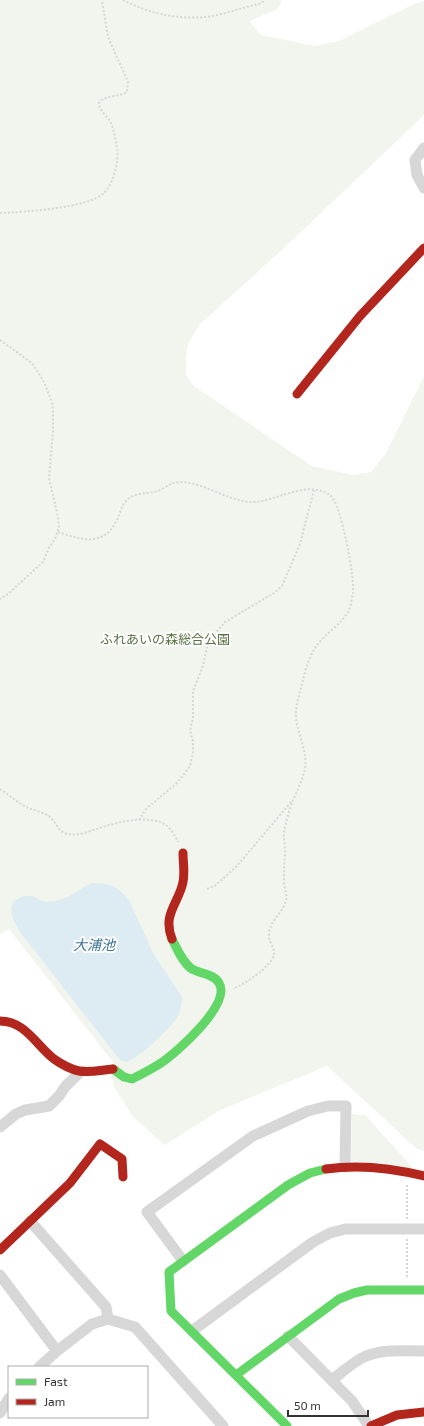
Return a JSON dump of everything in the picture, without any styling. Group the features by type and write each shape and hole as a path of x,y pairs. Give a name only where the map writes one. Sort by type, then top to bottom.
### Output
{"street":[{"path":"424,148 415,160 417,176 424,188"},
{"path":"297,394 360,316 424,248"},
{"path":"0,1021 15,1023 30,1034 55,1059 69,1067 81,1071 114,1068 124,1076 132,1079 162,1062 193,1034 207,1019 216,1006 221,995 220,985 217,980 192,968 185,961 173,942 170,932 169,921 171,909 184,880 183,853"},
{"path":"0,1127 8,1119 25,1110 50,1106 65,1087 81,1071"},
{"path":"183,1261 147,1212 252,1136 308,1111 328,1106 346,1106 345,1167"},
{"path":"0,1250 70,1183 100,1144 122,1159 123,1177"},
{"path":"287,1426 171,1311 169,1272 288,1185 305,1175 324,1169 345,1167 379,1168 424,1176"},
{"path":"30,1221 106,1307 108,1318"},
{"path":"192,1331 313,1242 330,1233 345,1229 424,1229"},
{"path":"0,1275 57,1351"},
{"path":"236,1375 339,1299 367,1290 424,1290"},
{"path":"39,1366 92,1324 108,1318 135,1327 223,1426"},
{"path":"288,1336 352,1401 370,1426 387,1418 408,1412 424,1412"},
{"path":"332,1380 348,1367 364,1357 380,1352 424,1351"},
{"path":"0,1413 8,1400"}],"path":[{"path":"0,213 70,206 96,199 104,193 115,174 118,157 113,128 109,119 99,106 99,103 105,98 121,96 127,92 128,82 108,37 102,8 102,0"},
{"path":"123,0 134,6 172,17 212,16 262,3 264,0"},
{"path":"0,340 32,363 44,380 52,402 53,431 48,478 58,517 58,532 43,562 8,594 0,599"},
{"path":"58,532 95,540 102,537 115,523 121,508 125,501 129,498 158,491 174,483 189,484 250,502 280,497 293,491 318,490 334,498 340,512 353,577 354,590 349,612 315,647 303,676 296,714 304,748 305,766 284,834 285,854 283,868 286,900 268,933 274,948 274,957 270,963 240,986 228,990 221,995"},
{"path":"139,820 146,809 178,782 190,766 193,753 193,741 190,730 193,718 193,691 203,666 208,642 225,622 274,593 282,586 300,544 314,490"},
{"path":"0,789 28,808 50,817 61,831 67,834 89,832 139,820 152,820 166,825 170,829 178,841 183,853"},
{"path":"207,889 216,885 237,866 294,798"}],"green space":[{"name":"ふれあいの森総合公園","path":"0,0 282,0 278,9 250,21 251,23 261,35 315,46 339,41 414,4 424,1 424,115 282,250 199,325 188,344 186,375 194,386 312,466 353,475 371,472 386,453 424,376 424,1151 417,1149 327,1066 220,1110 165,1145 133,1117 114,1087 113,1080 111,1078 113,1075 113,1062 9,929 0,934"},
{"path":"352,1114 365,1115 414,1169 351,1161"}],"water":[{"name":"大浦池","path":"92,883 114,886 122,892 130,902 154,955 182,997 180,1011 175,1021 148,1047 128,1061 120,1060 20,932 12,916 11,911 13,903 21,897 33,896 42,901 54,901 64,899"}],"traffic: fast":[{"path":"113,1069 124,1077 132,1079 158,1065 179,1049 201,1027 211,1015 218,1003 221,992 217,980 207,974 192,969 180,956 172,939"},
{"path":"287,1426 171,1311 169,1272 288,1185 310,1173 326,1169"},
{"path":"236,1375 339,1299 367,1290 424,1290"}],"traffic: jam":[{"path":"297,394 360,316 424,248"},
{"path":"172,939 169,930 169,922 172,909 183,882 183,853"},
{"path":"0,1021 9,1022 23,1029 54,1059 69,1068 87,1072 113,1069"},
{"path":"0,1250 70,1183 100,1144 122,1159 123,1177"},
{"path":"326,1169 364,1167 400,1171 424,1176"},
{"path":"371,1426 397,1415 424,1412"}]}
